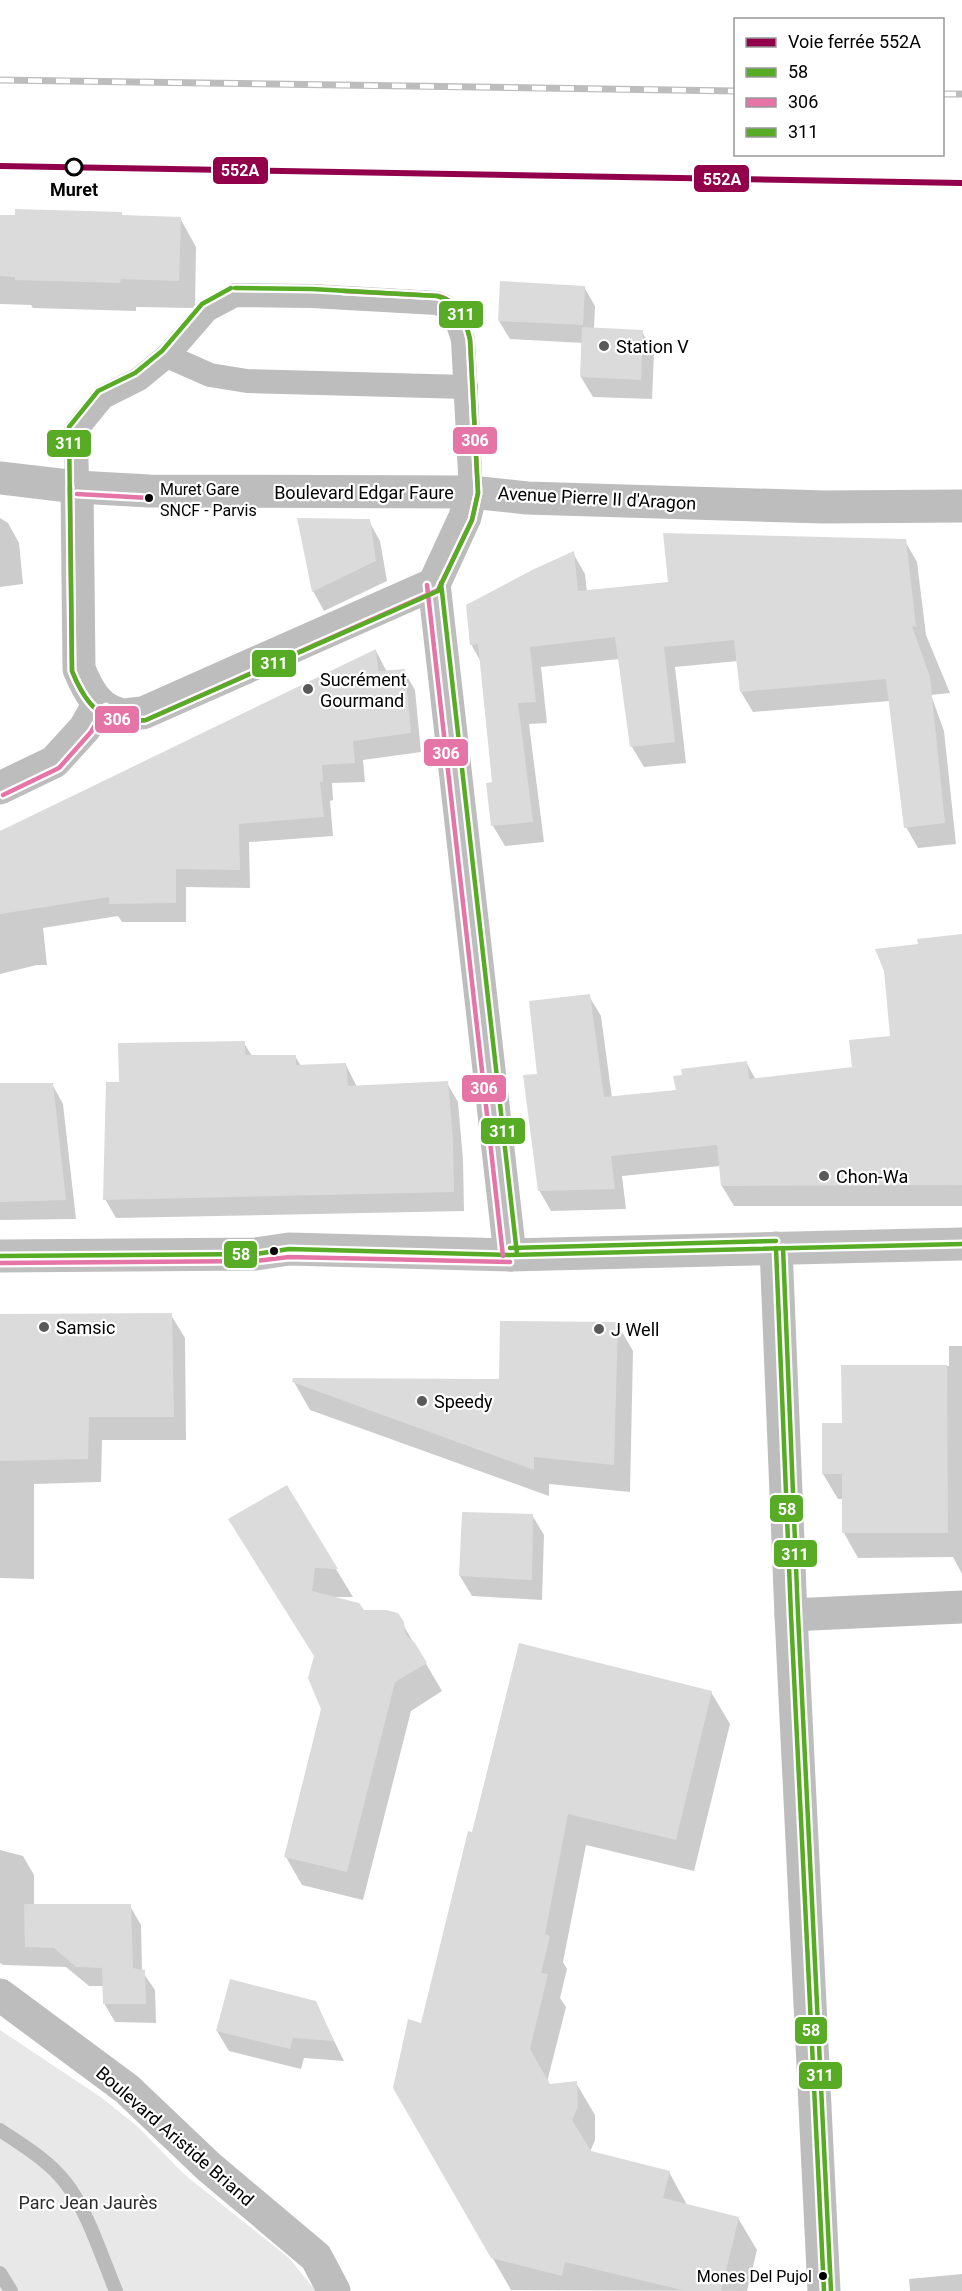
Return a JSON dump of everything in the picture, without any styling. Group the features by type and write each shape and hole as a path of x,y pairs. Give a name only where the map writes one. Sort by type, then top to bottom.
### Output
{"main road":[{"path":"0,1256 256,1254 289,1249 510,1255 962,1244"}],"street":[{"name":"Boulevard Edgar Faure","path":"0,478 77,487 149,491 471,492"},
{"path":"77,487 79,669 88,690 99,703 119,714 142,713 434,584 510,1255"},
{"name":"Avenue Pierre II d'Aragon","path":"434,584 465,517 471,492 527,498 824,507 962,506"},
{"path":"0,788 54,762 85,728 99,703"},
{"path":"777,1248 791,1615 824,2291"},
{"path":"791,1615 962,1607"},
{"name":"Boulevard Aristide Briand","path":"0,1995 126,2089 209,2167 316,2257 334,2291"}],"lane":[{"path":"77,487 76,430 103,397 139,379 167,356 207,310 235,295 312,296 444,305 459,325 466,356 471,492"},
{"path":"167,356 210,375 247,381 466,387"}],"green space":[{"name":"Parc Jean Jaurès","path":"0,2030 102,2098 137,2126 185,2175 289,2258 316,2291 0,2291"}],"building":[{"path":"15,209 122,212 122,215 181,217 179,281 121,279 120,283 15,280 15,277 0,276 0,215 15,215"},
{"path":"500,281 585,286 583,325 498,321"},
{"path":"582,327 643,330 641,380 580,377"},
{"path":"297,518 370,519 376,561 312,592"},
{"path":"663,533 906,539 916,627 912,626 930,677 945,823 904,828 886,679 740,692 734,640 664,647 675,742 630,747 615,637 530,647 536,702 518,703 533,822 491,826 486,783 492,782 478,644 470,645 466,605 574,551 578,591 668,582"},
{"path":"376,649 378,671 405,669 411,733 353,741 355,763 322,765 323,782 320,782 324,817 239,824 240,870 176,869 176,903 109,904 109,897 0,914 0,831"},
{"path":"962,934 962,1185 721,1186 717,1145 611,1156 615,1189 538,1191 523,1075 537,1074 529,1001 590,994 604,1097 676,1090 673,1076 682,1075 681,1069 747,1061 749,1079 852,1067 849,1040 890,1036 884,971 875,949 918,944 917,939"},
{"path":"245,1041 245,1055 296,1055 296,1065 346,1063 348,1086 448,1081 453,1140 454,1192 103,1200 106,1082 119,1082 118,1043"},
{"path":"0,1083 53,1083 66,1200 0,1202"},
{"path":"172,1313 174,1417 89,1417 88,1459 0,1461 0,1314"},
{"path":"500,1321 618,1322 614,1465 534,1457 534,1470 292,1382 293,1378 499,1379"},
{"path":"841,1365 947,1365 948,1533 842,1533 842,1474 822,1474 822,1423 842,1423"},
{"path":"287,1485 338,1569 315,1568 312,1591 359,1603 364,1610 386,1610 398,1613 404,1622 406,1635 415,1643 427,1663 395,1682 347,1872 284,1857 321,1709 308,1678 314,1656 228,1519"},
{"path":"462,1512 533,1514 532,1580 459,1576"},
{"path":"519,1643 712,1691 676,1840 568,1814 545,1934 550,1936 541,1973 548,1974 530,2049 550,2084 577,2081 578,2107 572,2120 591,2151 670,2171 663,2198 739,2217 721,2291 686,2291 565,2262 562,2276 491,2258 393,2088 408,2019 421,2023 468,1831 472,1832"},
{"path":"24,1904 131,1904 133,1968 145,1970 146,2004 103,2004 102,1968 76,1967 54,1948 25,1947"},
{"path":"230,1979 316,2001 334,2041 293,2038 290,2049 216,2031"}],"waterway":[{"path":"0,2130 43,2160 73,2193 87,2220 116,2291"},
{"path":"0,2273 11,2291"}],"railway":[{"path":"0,80 734,91"},
{"path":"944,94 962,94"}],"rail line":[{"name":"552A","path":"0,166 962,183"}],"transit line":[{"name":"311","path":"231,288 202,304 162,351 135,373 98,391 69,427 72,671 91,704 108,717 131,721 146,720 438,591 472,520 478,493 470,339 463,318 456,307 437,296 312,289 235,288"},
{"name":"306","path":"70,487 72,671 91,704 108,717 131,721 146,720 438,590 472,520 478,493 470,340 466,326 456,307 439,296 343,291"},
{"name":"306","path":"77,494 149,498"},
{"name":"311","path":"441,583 517,1254"},
{"name":"306","path":"427,585 503,1256"},
{"name":"306","path":"3,795 59,768 91,732 106,707"},
{"name":"311","path":"510,1248 776,1241"},
{"name":"58","path":"0,1256 256,1254 289,1249 510,1255 962,1244"},
{"name":"58","path":"776,1248 791,1615 824,2291"},
{"name":"311","path":"783,1248 798,1615 831,2291"},
{"name":"306","path":"0,1263 256,1261 289,1257 510,1262"}],"place":[{"name":"Muret","path":"74,167"},
{"name":"Station V","path":"604,346"},
{"name":"Muret Gare SNCF - Parvis","path":"149,498"},
{"name":"Sucrément Gourmand","path":"308,689"},
{"name":"Chon-Wa","path":"824,1176"},
{"name":"Samsic","path":"44,1327"},
{"name":"J Well","path":"599,1329"},
{"name":"Speedy","path":"422,1401"},
{"name":"Mones Del Pujol","path":"823,2276"}]}
